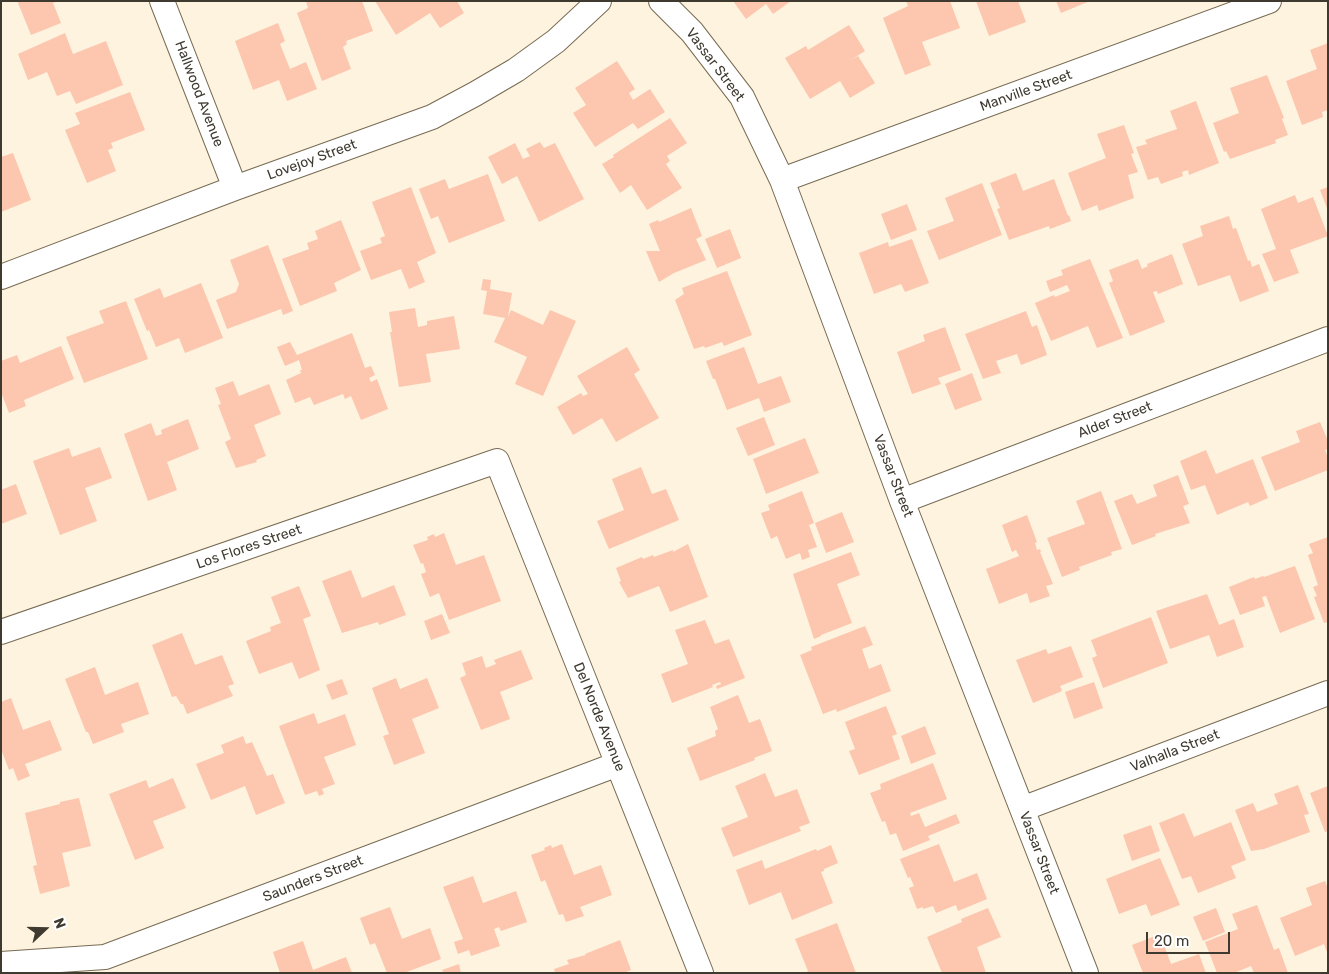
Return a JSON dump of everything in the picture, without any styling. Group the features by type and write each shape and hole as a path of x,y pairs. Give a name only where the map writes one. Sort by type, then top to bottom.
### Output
{"street":[{"name":"Hallwood Avenue","path":"162,1 234,188"},
{"name":"Lovejoy Street","path":"1,277 234,188 432,116 516,70 556,41 599,1"},
{"name":"Vassar Street","path":"661,1 692,32 742,97 782,180 902,501 1086,973"},
{"name":"Manville Street","path":"782,180 1268,1"},
{"name":"Alder Street","path":"902,501 1328,339"},
{"name":"Los Flores Street","path":"1,632 497,461"},
{"name":"Del Norde Avenue","path":"497,461 701,973"},
{"name":"Valhalla Street","path":"1022,809 1328,693"},
{"name":"Saunders Street","path":"1,964 105,957 618,764"}],"building":[{"path":"19,1 58,1 53,3 61,23 31,35 18,3"},
{"path":"306,1 362,1 373,31 346,41 347,44 343,47 351,69 322,81 297,13 308,8"},
{"path":"375,1 457,1 464,13 440,28 430,13 396,35"},
{"path":"733,1 791,1 773,14 766,4 746,19"},
{"path":"906,1 950,1 960,28 922,42 931,65 905,75 883,18 908,6"},
{"path":"976,1 1018,1 1026,22 989,36"},
{"path":"1056,1 1090,1 1061,13"},
{"path":"278,23 285,41 280,44 290,69 306,62 317,89 287,101 279,80 253,90 235,41"},
{"path":"849,25 865,51 849,61 858,56 875,83 850,98 840,81 810,99 785,58 806,46 808,50"},
{"path":"65,33 73,54 106,41 123,85 76,104 70,91 57,96 47,72 28,80 18,54"},
{"path":"1328,43 1328,110 1322,112 1323,117 1302,125 1286,81 1317,69 1310,50"},
{"path":"617,61 635,89 629,93 633,100 650,89 665,112 638,129 633,123 595,147 573,113 586,105 575,88"},
{"path":"1267,75 1284,118 1282,119 1288,135 1275,140 1276,143 1230,159 1226,151 1224,152 1213,123 1239,113 1230,88"},
{"path":"130,92 145,130 111,143 113,148 108,150 116,171 87,183 65,130 80,124 75,113"},
{"path":"1196,101 1219,163 1189,175 1188,170 1182,172 1183,176 1161,184 1158,177 1148,180 1136,147 1147,144 1145,140 1177,129 1170,111"},
{"path":"670,118 687,143 667,156 670,161 666,164 682,188 647,210 631,185 620,193 602,164"},
{"path":"1124,125 1134,153 1131,154 1138,172 1128,175 1134,198 1099,211 1097,205 1082,211 1068,173 1106,158 1097,134"},
{"path":"540,142 544,148 555,143 584,199 539,222 517,176 502,184 488,157 515,143 523,159 530,156 526,149"},
{"path":"13,153 31,200 1,212 1,157"},
{"path":"1016,173 1023,191 1054,179 1071,221 1050,229 1049,226 1009,240 997,209 1000,208 990,183"},
{"path":"488,174 505,221 449,243 438,216 431,219 419,189 445,179 449,189"},
{"path":"982,183 1002,235 939,260 927,231 954,221 945,198"},
{"path":"411,187 436,253 417,262 425,282 409,289 401,269 371,280 360,251 382,243 380,238 385,236 372,202"},
{"path":"1328,187 1328,211 1320,190"},
{"path":"1295,195 1298,203 1313,197 1328,236 1290,250 1299,273 1274,282 1262,254 1276,249 1261,209"},
{"path":"907,204 917,230 891,240 881,214"},
{"path":"691,208 702,236 696,239 706,260 674,273 659,282 646,251 660,251 649,224 658,220 659,222"},
{"path":"1229,216 1233,229 1236,228 1248,261 1250,260 1252,267 1259,264 1269,291 1240,302 1230,275 1198,286 1182,244 1203,236 1200,226"},
{"path":"341,220 361,270 334,283 337,291 300,306 282,259 309,249 307,243 318,239 315,231"},
{"path":"730,229 741,258 717,268 705,239"},
{"path":"912,239 929,283 905,292 901,284 874,294 859,253 888,242 889,247"},
{"path":"268,245 293,311 283,315 281,309 227,329 216,300 236,292 239,284 230,260"},
{"path":"1172,254 1183,284 1158,294 1157,291 1153,292 1165,322 1130,336 1109,283 1113,281 1109,270 1138,259 1142,269 1148,266 1147,264"},
{"path":"1090,259 1123,338 1097,348 1088,326 1051,341 1035,303 1070,291 1067,285 1050,292 1046,281 1063,275 1061,270"},
{"path":"727,271 752,335 724,346 722,342 705,348 704,346 694,349 675,300 684,294 682,288"},
{"path":"483,279 491,280 490,289 512,293 508,317 511,310 543,325 550,310 576,321 543,396 515,384 527,357 494,342 505,318 483,314 487,291 481,290"},
{"path":"201,283 223,338 185,353 179,338 156,347 149,330 147,331 134,299 160,288 164,298"},
{"path":"126,301 148,359 84,383 66,337 104,323 99,311"},
{"path":"415,308 418,327 427,325 427,321 454,316 460,349 426,354 431,382 399,387 390,332 392,332 389,312"},
{"path":"1026,311 1032,327 1037,325 1047,355 1021,365 1017,354 996,361 1001,373 983,379 965,334"},
{"path":"945,327 961,370 938,378 941,384 912,394 897,352 925,341 923,335"},
{"path":"352,333 365,368 371,366 375,375 369,378 371,382 377,379 388,409 361,420 351,396 345,399 343,394 314,405 310,397 295,403 286,380 301,373 299,360 285,366 277,347 290,342 297,355"},
{"path":"61,346 74,379 24,400 26,406 9,413 1,392 1,361 17,355 20,363"},
{"path":"627,347 640,370 634,374 659,418 616,442 602,418 573,435 557,407 581,393 583,396 588,394 577,376"},
{"path":"744,347 758,384 781,376 791,402 764,412 759,398 727,410 706,361"},
{"path":"972,373 982,400 955,410 945,384"},
{"path":"233,381 239,396 269,384 281,414 254,425 266,456 256,460 257,462 236,468 225,442 231,439 218,405 221,404 215,388"},
{"path":"764,417 775,445 748,456 736,428"},
{"path":"188,419 199,449 167,462 177,490 148,501 124,434 151,423 156,436 162,434 161,430"},
{"path":"1320,422 1328,441 1328,449 1325,450 1328,458 1328,470 1275,491 1261,457 1300,442 1296,431"},
{"path":"805,438 819,473 766,494 753,459"},
{"path":"100,447 112,478 85,488 97,521 60,535 33,461 69,448 72,457"},
{"path":"1206,450 1216,474 1253,459 1268,498 1250,506 1248,502 1217,515 1205,485 1191,490 1180,461"},
{"path":"641,467 652,494 666,489 679,520 609,549 597,521 624,510 612,479"},
{"path":"1178,475 1189,504 1183,506 1190,523 1155,534 1156,536 1132,545 1114,501 1132,494 1137,504 1157,496 1153,485"},
{"path":"16,484 27,514 1,524 1,490"},
{"path":"802,491 814,523 809,525 817,547 808,550 810,557 802,560 800,553 786,559 777,536 771,539 761,513 770,510 768,505"},
{"path":"1101,491 1122,549 1111,552 1112,555 1079,567 1080,570 1062,577 1047,538 1085,524 1076,501"},
{"path":"842,512 854,542 826,553 815,523"},
{"path":"1027,515 1037,542 1035,543 1037,550 1040,549 1053,584 1046,586 1050,596 1030,603 1027,593 999,604 986,569 1019,556 1016,550 1012,552 1002,525"},
{"path":"444,533 456,565 484,555 501,601 449,620 439,593 430,597 421,574 426,572 413,545 428,540 427,537 434,534 435,537"},
{"path":"1328,537 1328,622 1324,623 1314,597 1317,596 1313,587 1318,585 1308,555 1313,553 1309,544"},
{"path":"688,544 708,597 670,612 659,586 628,598 619,582 621,581 616,568 642,557 643,559 673,550 673,552"},
{"path":"851,552 860,575 837,584 852,623 814,639 793,574"},
{"path":"1295,566 1315,619 1280,633 1266,596 1262,597 1265,606 1240,615 1229,587 1254,577 1255,579 1264,577"},
{"path":"351,570 362,598 394,585 406,615 379,625 378,622 342,633 322,581"},
{"path":"299,586 311,616 303,619 320,670 299,679 292,662 259,674 246,641 271,631 270,627 281,623 271,597"},
{"path":"1207,594 1219,625 1234,619 1244,647 1217,657 1209,635 1170,649 1156,611"},
{"path":"442,614 450,633 431,640 424,621"},
{"path":"1151,617 1168,663 1103,688 1092,658 1097,656 1091,640"},
{"path":"705,620 715,644 729,639 745,678 717,689 716,686 721,684 720,682 712,685 713,687 672,703 661,674 688,664 675,630"},
{"path":"865,626 873,645 862,649 869,669 881,664 891,691 837,712 836,709 823,714 800,655 812,650 811,647"},
{"path":"182,633 195,665 222,655 234,684 228,686 233,696 187,714 183,704 181,704 176,696 172,697 152,645"},
{"path":"1071,646 1083,677 1060,686 1062,691 1033,703 1016,660 1046,649 1048,654"},
{"path":"521,650 533,679 500,692 510,719 481,730 460,678 466,675 462,663 482,656 486,668 496,664 494,660"},
{"path":"95,667 105,695 138,682 149,714 121,724 124,732 93,744 88,732 86,732 65,679"},
{"path":"396,678 400,689 427,678 439,708 412,719 425,753 394,765 383,736 389,734 372,688"},
{"path":"342,679 348,694 332,700 326,685"},
{"path":"1094,682 1103,708 1074,719 1065,692"},
{"path":"738,695 749,723 760,719 772,751 754,758 755,760 700,781 687,748 716,736 715,731 718,729 710,707"},
{"path":"11,698 23,730 50,720 62,750 25,764 30,776 18,781 13,768 9,770 1,749 1,702"},
{"path":"886,706 897,734 892,736 900,759 859,775 849,751 855,749 845,722"},
{"path":"314,713 318,724 345,714 356,745 324,757 335,784 322,789 324,794 319,796 317,791 305,795 279,726"},
{"path":"925,726 936,754 911,764 901,736"},
{"path":"243,736 246,744 252,742 267,776 273,774 285,803 256,815 245,786 211,800 196,764 224,753 221,745"},
{"path":"933,763 947,799 910,813 911,816 919,813 925,827 956,814 960,823 928,836 930,840 903,851 896,833 890,835 885,821 882,822 870,793 881,789 880,784"},
{"path":"765,773 775,797 797,789 810,823 799,827 801,831 733,857 721,828 748,817 735,786"},
{"path":"173,778 186,808 153,821 164,848 135,860 109,794 146,780 149,788"},
{"path":"1298,785 1309,814 1304,815 1310,832 1264,849 1251,851 1235,810 1253,803 1257,812 1278,804 1274,794"},
{"path":"1328,786 1328,831 1325,832 1310,793"},
{"path":"79,798 91,846 62,853 70,886 40,894 33,866 37,865 25,813"},
{"path":"1184,813 1194,837 1231,822 1246,860 1231,866 1236,878 1198,893 1191,876 1182,879 1159,823"},
{"path":"1151,825 1160,851 1132,861 1123,835"},
{"path":"562,844 574,875 601,865 612,895 580,907 584,916 566,922 563,914 559,915 545,880 541,882 531,855 545,850 544,848 551,845 552,848"},
{"path":"939,844 954,882 977,873 987,899 958,911 956,905 936,913 933,906 917,909 909,888 914,886 910,877 908,878 900,859"},
{"path":"831,845 838,863 821,872 833,903 792,920 781,892 749,905 736,870 762,860 765,869"},
{"path":"1160,858 1180,905 1151,916 1146,904 1119,914 1106,879"},
{"path":"473,876 483,903 516,891 527,922 501,931 499,927 494,929 500,946 471,956 469,950 458,954 454,942 463,939 443,887"},
{"path":"1325,881 1328,889 1328,955 1324,944 1295,956 1280,918 1312,905 1306,888"},
{"path":"1257,905 1274,950 1279,948 1288,973 1254,973 1251,966 1234,973 1217,973 1205,942 1238,929 1232,914"},
{"path":"390,907 402,939 430,928 441,959 404,973 387,973 375,943 370,945 360,918"},
{"path":"988,908 1001,937 977,947 986,973 942,973 927,937 962,922 961,919"},
{"path":"1216,908 1225,932 1203,941 1193,917"},
{"path":"837,923 856,973 805,973 808,971 795,939"},
{"path":"1160,934 1171,964 1199,954 1206,973 1143,973 1132,945"},
{"path":"620,940 631,970 624,973 555,973 554,969 569,964 567,960 586,955"},
{"path":"303,941 313,970 346,957 352,973 280,973 273,952"},
{"path":"459,964 461,973 444,973 442,970"}]}
